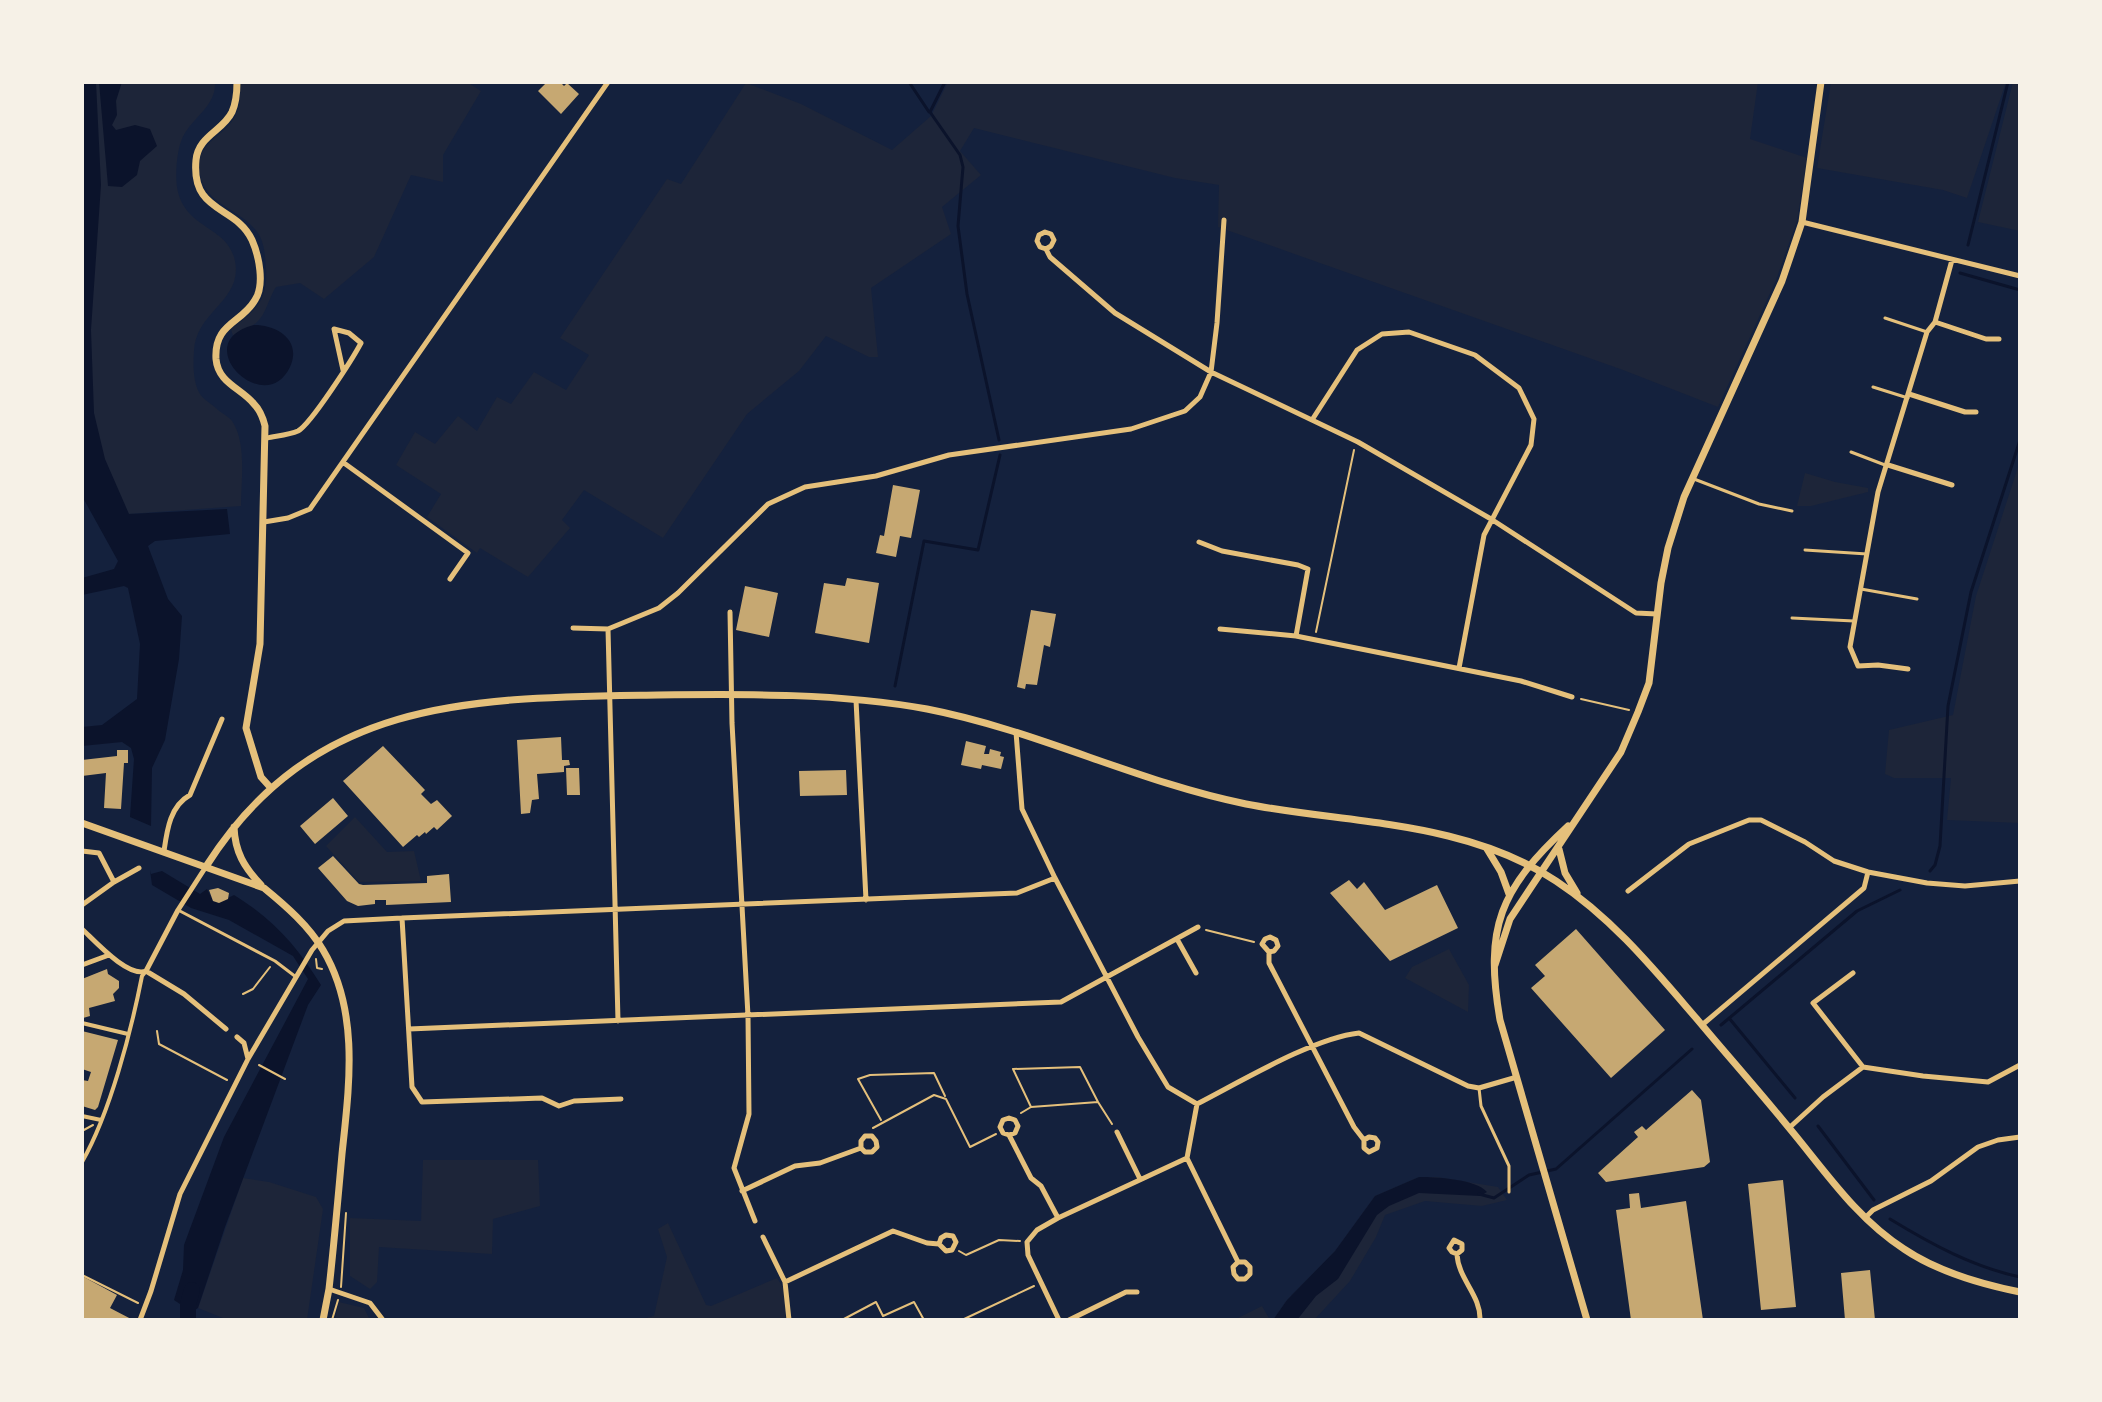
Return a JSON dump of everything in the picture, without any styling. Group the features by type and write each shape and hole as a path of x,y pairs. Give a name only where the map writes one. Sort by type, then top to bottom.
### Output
{"street":[{"path":"237,82 231,115 200,147 196,170 212,207 238,222 253,243 260,284 256,300 223,331 216,346 216,356 220,374 258,408 267,438 260,644 246,728 258,768 270,787"},
{"path":"264,522 288,518 310,509 608,82"},
{"path":"1495,965 1510,919 1621,752 1649,683 1668,548 1691,477 1748,360 1782,281 1802,222 1821,82"},
{"path":"573,628 608,629 659,608 768,504 805,487 876,476 949,455 1131,429 1185,411 1200,397 1211,372 1224,220"},
{"path":"1802,222 2020,276"},
{"path":"1046,249 1050,257 1115,313 1211,372 1358,442 1491,519 1636,613 1658,615"},
{"path":"1908,669 1858,666 1850,647 1878,492 1927,332 1935,322 1952,260"},
{"path":"1935,322 1986,339 1999,339"},
{"path":"267,438 300,430 352,362 361,343 349,333 334,329 343,370"},
{"path":"1312,420 1357,350 1382,334 1409,332 1475,355 1519,388 1534,419 1531,445 1484,535 1459,668"},
{"path":"1909,396 1965,412 1976,412"},
{"path":"344,463 468,553 450,579"},
{"path":"1888,465 1952,485"},
{"path":"1199,542 1222,551 1308,569 1296,636"},
{"path":"730,612 731,694 748,1016 749,1114 734,1168 755,1221"},
{"path":"608,629 618,1021"},
{"path":"1220,629 1296,636 1521,681 1572,697"},
{"path":"82,1162 101,1120 128,1034 142,976 178,910 234,827 270,787 308,760 390,720 484,701 731,694 856,700 927,709 1016,731 1191,789 1244,803 1404,827 1485,847 1542,872 1580,898 1645,958 1865,1218 1908,1252 1953,1273 2020,1292"},
{"path":"856,700 866,900"},
{"path":"164,851 167,829 180,800 190,795 222,719"},
{"path":"1016,731 1022,809 1055,878 1106,979 1168,1087 1197,1104"},
{"path":"1575,819 1529,866 1509,894 1495,930 1495,965 1500,1020 1587,1320"},
{"path":"1628,891 1689,844 1749,820 1761,820 1834,861 1868,872 1927,883 1965,886 2020,881"},
{"path":"82,823 207,865 264,888"},
{"path":"234,827 238,854 246,869 289,909 324,951 345,1015 351,1068 329,1289 323,1320"},
{"path":"1559,846 1565,873 1580,898"},
{"path":"1485,847 1501,872 1509,894"},
{"path":"82,851 99,853 114,882"},
{"path":"82,905 139,868"},
{"path":"1702,1025 1864,888 1868,872"},
{"path":"140,1320 180,1194 248,1059 317,942 344,921 1017,893 1055,878"},
{"path":"402,918 412,1087 422,1102 542,1098 559,1106 574,1101 621,1099"},
{"path":"409,1029 1061,1002 1198,927"},
{"path":"82,929 109,955 133,972 140,974 146,971"},
{"path":"1267,937 1276,940 1276,949 1269,952 1264,950 1262,944 1267,937"},
{"path":"1177,939 1196,973"},
{"path":"1269,952 1269,963 1354,1127 1364,1140"},
{"path":"82,965 109,955"},
{"path":"146,971 184,994 226,1029"},
{"path":"1853,973 1813,1003 1863,1067 1988,1082 2020,1065"},
{"path":"82,1023 128,1034"},
{"path":"1197,1104 1345,1034 1359,1033 1468,1086 1479,1088 1517,1077"},
{"path":"237,1037 244,1043 248,1059"},
{"path":"1789,1128 1863,1067"},
{"path":"1197,1104 1187,1158 1238,1262"},
{"path":"82,1116 101,1120"},
{"path":"1009,1135 1017,1130 1015,1120 1009,1118 1003,1120 1001,1130 1009,1135 1031,1178 1041,1186 1058,1218"},
{"path":"1117,1132 1140,1179"},
{"path":"868,1136 875,1138 877,1147 869,1153 861,1148 861,1141 868,1136"},
{"path":"1865,1218 1873,1210 1931,1181 1978,1147 2020,1137"},
{"path":"742,1191 795,1166 820,1163 861,1148"},
{"path":"1059,1320 1028,1255 1027,1242 1037,1230 1058,1218 1187,1158"},
{"path":"785,1282 893,1231 939,1244 946,1251 954,1248 955,1239 950,1235 941,1238 939,1244"},
{"path":"763,1237 785,1282 789,1320"},
{"path":"1457,1254 1457,1269 1472,1292 1480,1320"},
{"path":"329,1289 370,1303 383,1320"},
{"path":"1069,1320 1126,1292 1137,1292"}],"lane":[{"path":"1885,318 1927,332"},
{"path":"1873,387 1909,396"},
{"path":"1851,452 1888,465"},
{"path":"1691,477 1759,504 1792,511"},
{"path":"1805,550 1867,554"},
{"path":"1861,589 1917,599"},
{"path":"1792,618 1854,621"},
{"path":"178,910 297,974"},
{"path":"1479,1088 1481,1106 1509,1166 1509,1192"}],"path":[{"path":"1315,641 1353,451 1358,442"},
{"path":"1572,697 1638,712"},
{"path":"1198,927 1262,944"},
{"path":"324,951 316,955 317,968 326,972"},
{"path":"243,994 253,989 275,961"},
{"path":"157,1031 159,1044 237,1086"},
{"path":"259,1065 285,1079"},
{"path":"1031,1107 1013,1069 1080,1067 1117,1132"},
{"path":"882,1121 858,1079 870,1075 934,1073 970,1147 1001,1130"},
{"path":"868,1136 874,1125 934,1095 946,1099"},
{"path":"1015,1120 1031,1107 1098,1102"},
{"path":"954,1248 966,1255 999,1240 1027,1242"},
{"path":"82,1275 145,1307"},
{"path":"962,1320 1042,1282"},
{"path":"842,1320 876,1302 883,1316 914,1302 924,1320"}],"shaded area":[{"path":"82,82 215,82 209,103 182,138 176,181 181,201 188,212 224,240 235,261 236,275 232,286 197,337 194,367 200,394 231,420 237,430 242,462 241,506 129,514 82,479"},
{"path":"82,82 96,82 101,185 91,330 94,413 105,459 129,514 227,509 230,534 155,541 148,546 168,599 182,616 179,659 165,740 152,768 151,826 130,817 134,759 131,748 122,742 82,746 82,727 102,725 137,699 140,644 128,588 124,586 82,595 82,578 114,569 118,561 82,496"},
{"path":"99,82 122,82 116,101 117,115 112,125 116,130 135,125 150,129 157,146 140,161 137,175 122,187 108,186"},
{"path":"240,82 467,82 481,91 443,155 443,182 411,175 374,257 324,299 300,283 276,287 259,320 233,336 231,329 253,310 265,290 263,246 250,224 206,189 199,166 207,145 230,124 236,114"},
{"path":"948,82 1758,82 1750,139 1807,158 1797,221 1776,280 1718,407 1623,370 1218,227 1219,185 1175,178 974,128 960,151 981,175 942,207 951,234 871,288 878,357 869,357 826,336 799,371 747,414 663,538 584,490 562,520 570,528 528,577 480,548 477,553 427,517 441,494 396,465 415,432 435,444 458,416 477,431 497,397 511,404 534,372 566,390 589,355 560,338 667,179 681,184 746,83 801,104 892,150 931,116"},
{"path":"1831,82 2006,82 1967,198 1943,190 1817,168"},
{"path":"2013,82 2020,82 2020,231 1978,222"},
{"path":"254,325 279,331 286,336 293,349 290,367 278,381 264,385 250,381 237,372 229,360 227,346 235,334"},
{"path":"2020,461 2020,823 1947,820 1951,778 1894,778 1885,774 1889,730 1953,715 1976,596"},
{"path":"1805,473 1868,488 1868,492 1811,506 1797,506"},
{"path":"355,817 387,852 414,851 421,881 359,882 326,846"},
{"path":"150,870 151,874 162,871 200,894 207,889 213,901 218,903 234,895 248,904 283,934 321,985 308,1005 198,1308 192,1312 174,1300 183,1270 184,1245 224,1137 308,979 293,956 229,920 191,908 152,885"},
{"path":"1449,949 1469,985 1468,1012 1405,978 1412,967"},
{"path":"423,1160 538,1160 540,1206 493,1219 492,1254 379,1247 377,1282 370,1289 350,1276 350,1218 421,1221"},
{"path":"1419,1177 1498,1187 1507,1200 1482,1206 1425,1201 1385,1215 1350,1281 1314,1320 1273,1320 1287,1300 1335,1251 1375,1196"},
{"path":"1419,1177 1465,1182 1487,1192 1480,1196 1419,1193 1389,1206 1377,1215 1338,1279 1316,1296 1297,1320 1273,1320 1287,1300 1335,1251 1375,1196"},
{"path":"243,1178 269,1182 316,1197 323,1209 307,1320 228,1320 198,1308"},
{"path":"668,1223 706,1305 711,1306 777,1278 784,1289 786,1320 638,1320 654,1316 667,1257 658,1229"},
{"path":"339,1302 364,1308 370,1320 335,1320"},
{"path":"1262,1306 1270,1320 1234,1320"}],"building":[{"path":"547,82 560,82 564,86 567,83 579,94 561,114 538,91"},
{"path":"893,485 920,490 911,538 900,536 896,557 876,553 880,535 884,536"},
{"path":"847,578 879,583 869,643 815,633 824,583 845,586"},
{"path":"745,586 778,593 769,637 736,630"},
{"path":"1031,610 1056,614 1050,647 1044,645 1037,685 1026,684 1025,689 1017,687"},
{"path":"561,737 562,760 569,760 570,765 564,766 564,772 537,774 539,799 532,800 530,813 521,814 517,740"},
{"path":"966,741 986,746 984,754 989,754 990,749 1001,752 1000,756 1004,757 1001,769 961,765"},
{"path":"383,746 425,790 421,794 431,804 437,800 452,816 437,830 434,827 426,834 417,835 403,847 343,781"},
{"path":"117,750 128,750 128,763 124,763 121,809 104,808 106,773 82,776 82,760 117,756"},
{"path":"566,768 579,768 580,795 567,795"},
{"path":"846,770 847,795 800,796 799,771"},
{"path":"333,798 348,816 315,844 300,826"},
{"path":"333,856 363,885 427,883 427,876 449,874 451,902 386,905 386,900 375,900 375,904 358,906 347,901 318,868"},
{"path":"1349,880 1357,889 1364,882 1385,910 1437,885 1458,928 1390,961 1330,893"},
{"path":"218,888 229,893 228,899 219,903 213,901 209,890"},
{"path":"1576,929 1665,1030 1611,1078 1531,988 1545,976 1535,965"},
{"path":"107,969 108,974 119,981 119,988 113,994 115,1001 89,1008 90,1016 83,1018 82,979"},
{"path":"82,1031 118,1040 95,1110 82,1106 82,1080 88,1081 91,1072 82,1069"},
{"path":"1692,1090 1701,1100 1710,1162 1704,1167 1606,1182 1598,1173 1638,1137 1634,1132 1642,1126 1646,1130"},
{"path":"1783,1180 1796,1307 1761,1310 1748,1184"},
{"path":"1639,1193 1641,1208 1686,1201 1703,1320 1631,1320 1616,1210 1630,1208 1629,1194"},
{"path":"1870,1270 1875,1320 1845,1320 1841,1273"},
{"path":"82,1276 117,1295 110,1308 133,1320 82,1320"}],"waterway":[{"path":"909,82 929,112"},
{"path":"945,82 930,112 960,155 963,167 958,226 967,294 999,440"},
{"path":"1968,245 2008,82"},
{"path":"1960,273 2020,290"},
{"path":"1930,871 1935,865 1940,846 1948,706 1971,592 2020,440"},
{"path":"895,686 924,541 978,550 1000,455"},
{"path":"1721,1025 1857,911 1900,890"},
{"path":"1729,1018 1795,1098"},
{"path":"1479,1194 1494,1198 1529,1175 1556,1169 1692,1049"},
{"path":"1818,1126 1874,1200"},
{"path":"1890,1219 1953,1254 2020,1277"},
{"path":"188,1320 192,1290"}]}
